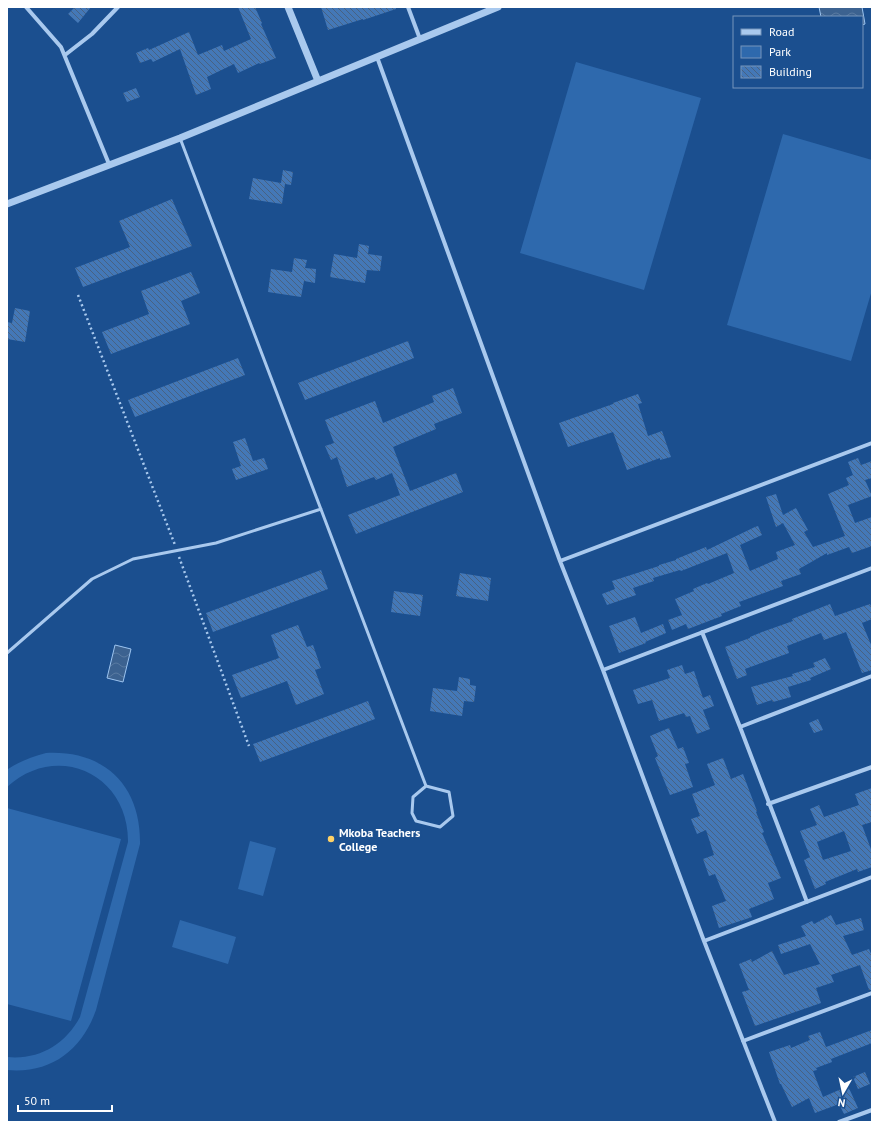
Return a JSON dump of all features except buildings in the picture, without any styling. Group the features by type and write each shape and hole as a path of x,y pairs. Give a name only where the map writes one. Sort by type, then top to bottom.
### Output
{"street":[{"path":"26,7 58,43 65,55 109,164"},
{"path":"65,55 92,34 118,7"},
{"path":"288,7 318,81"},
{"path":"408,7 420,39"},
{"path":"7,204 180,138 498,7"},
{"path":"376,56 560,561 603,670 704,941 775,1122"},
{"path":"560,561 872,443"},
{"path":"603,670 872,568"},
{"path":"702,632 740,727 806,902"},
{"path":"740,727 872,676"},
{"path":"768,804 872,767"},
{"path":"704,941 872,877"},
{"path":"743,1041 872,993"},
{"path":"839,1122 872,1110"}],"lane":[{"path":"180,138 426,786"},
{"path":"7,653 92,579 133,559 216,543 321,509"},
{"path":"426,786 449,792 453,816 440,827 416,821 412,813 413,797 426,786"}],"path":[{"path":"78,295 177,551 249,746"}],"green space":[{"path":"576,62 701,98 644,290 520,253"},
{"path":"783,134 872,160 872,290 851,361 727,325"},
{"path":"46,753 67,754 85,758 101,765 115,775 126,788 134,804 139,823 140,844 96,1010 90,1024 73,1048 51,1063 38,1068 7,1070 7,1057 30,1056 50,1049 67,1035 80,1017 128,842 125,818 117,798 103,783 87,772 68,766 47,767 27,773 7,787 8,769 26,760"},
{"path":"7,808 121,839 71,1021 7,1004"},
{"path":"250,841 276,848 263,896 238,889"},
{"path":"180,920 236,937 228,964 172,947"}],"water":[{"path":"819,7 862,7 865,24 863,25 863,16 821,16"},
{"path":"115,645 131,649 123,682 107,678"}],"place":[{"name":"Mkoba Teachers College","path":"331,839"}]}
